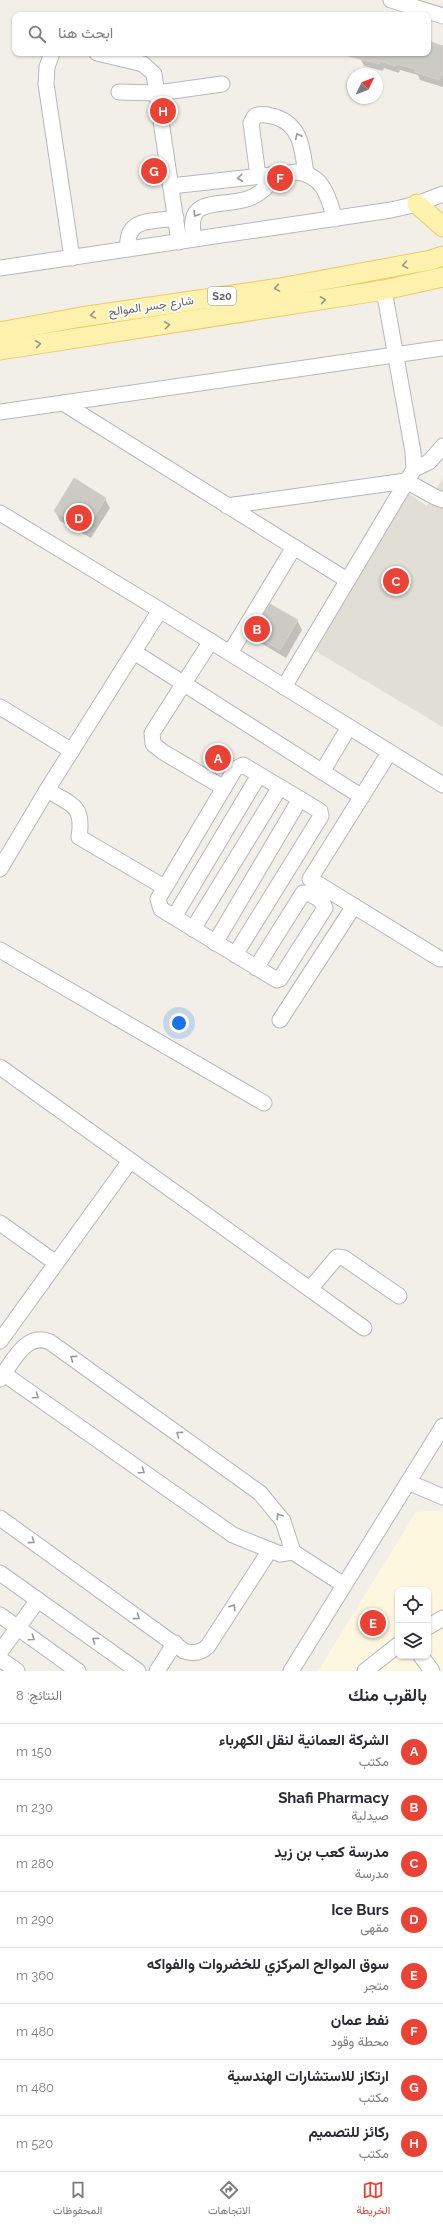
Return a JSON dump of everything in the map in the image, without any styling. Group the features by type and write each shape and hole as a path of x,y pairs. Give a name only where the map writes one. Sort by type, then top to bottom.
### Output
{"main road":[{"path":"417,204 443,227"},
{"name":"شارع جسر الموالح","path":"0,332 81,316 280,288 431,260 443,256"},
{"name":"شارع جسر الموالح","path":"0,350 384,290 443,277"}],"street":[{"path":"391,0 430,12"},
{"path":"431,12 443,16"},
{"path":"51,56 47,67 46,84 72,258"},
{"path":"109,56 147,66 156,78 179,242"},
{"path":"119,92 158,93 222,84"},
{"path":"258,176 251,123 255,116 263,114 283,120 296,132 301,142 306,173"},
{"path":"171,186 276,174 306,173 314,176 324,188 335,218"},
{"path":"194,239 192,224 196,212 200,208 211,204 242,201 253,197 270,184 276,174"},
{"path":"0,268 335,218 417,204 443,194"},
{"path":"128,249 127,237 134,226 142,223 176,218"},
{"path":"284,687 410,475 414,452 384,290"},
{"path":"0,412 443,348"},
{"path":"63,403 347,580"},
{"path":"227,506 410,475 429,462 443,446"},
{"path":"410,475 434,497 443,500"},
{"path":"0,513 443,785"},
{"path":"230,653 294,547"},
{"path":"0,869 47,790 160,610"},
{"path":"211,642 152,733 153,744 163,752 224,788"},
{"path":"134,652 362,797"},
{"path":"0,707 72,751"},
{"path":"322,772 349,727"},
{"path":"390,753 310,879 440,959"},
{"path":"235,955 322,816 320,811 243,765 235,769 158,899 161,909 215,942 235,955 256,968 277,980 280,979 324,908 323,903 308,893 302,893 256,968"},
{"path":"174,917 259,775"},
{"path":"193,929 280,787"},
{"path":"47,790 77,808 82,821 79,837 164,888"},
{"path":"215,942 300,799"},
{"path":"280,1020 354,906"},
{"path":"0,950 264,1103"},
{"path":"0,1067 364,1328"},
{"path":"0,1341 130,1161"},
{"path":"0,1223 56,1263"},
{"path":"310,1289 337,1257 344,1258 399,1296"},
{"path":"293,1552 284,1554 270,1550 234,1535 2,1377 27,1344 36,1340 50,1342 260,1493 283,1521 293,1552 344,1585"},
{"path":"291,1671 443,1426"},
{"path":"408,1482 443,1497"},
{"path":"0,1518 184,1650 193,1653 204,1650 208,1646 270,1550"},
{"path":"0,1573 138,1671"},
{"path":"0,1652 38,1600"},
{"path":"0,1616 78,1671"},
{"path":"431,1624 443,1618"},
{"path":"157,1671 175,1643"},
{"path":"365,1671 395,1648"},
{"path":"0,1659 17,1671"},
{"path":"423,1659 432,1671"}],"shaded area":[{"path":"443,478 443,727 307,646 406,492 427,506"},
{"path":"443,1510 443,1671 318,1671 416,1512"}],"building":[{"path":"431,42 443,46 443,74 439,80 415,72 415,69 404,66 396,64 395,66 380,61 379,64 348,56 431,56"},
{"path":"74,478 106,498 86,530 54,511"},
{"path":"270,604 298,620 280,650 252,633"}],"place":[{"name":"ركائز للتصميم","path":"163,111"},
{"name":"ارتكاز للاستشارات الهندسية","path":"154,171"},
{"name":"نفط عمان","path":"280,178"},
{"name":"Ice Burs","path":"79,518"},
{"name":"مدرسة كعب بن زيد","path":"396,581"},
{"name":"Shafi Pharmacy","path":"257,629"},
{"name":"الشرکة العمانیة لنقل الکهرباء","path":"218,758"},
{"name":"سوق الموالح المركزي للخضروات والفواكه","path":"373,1623"}]}
